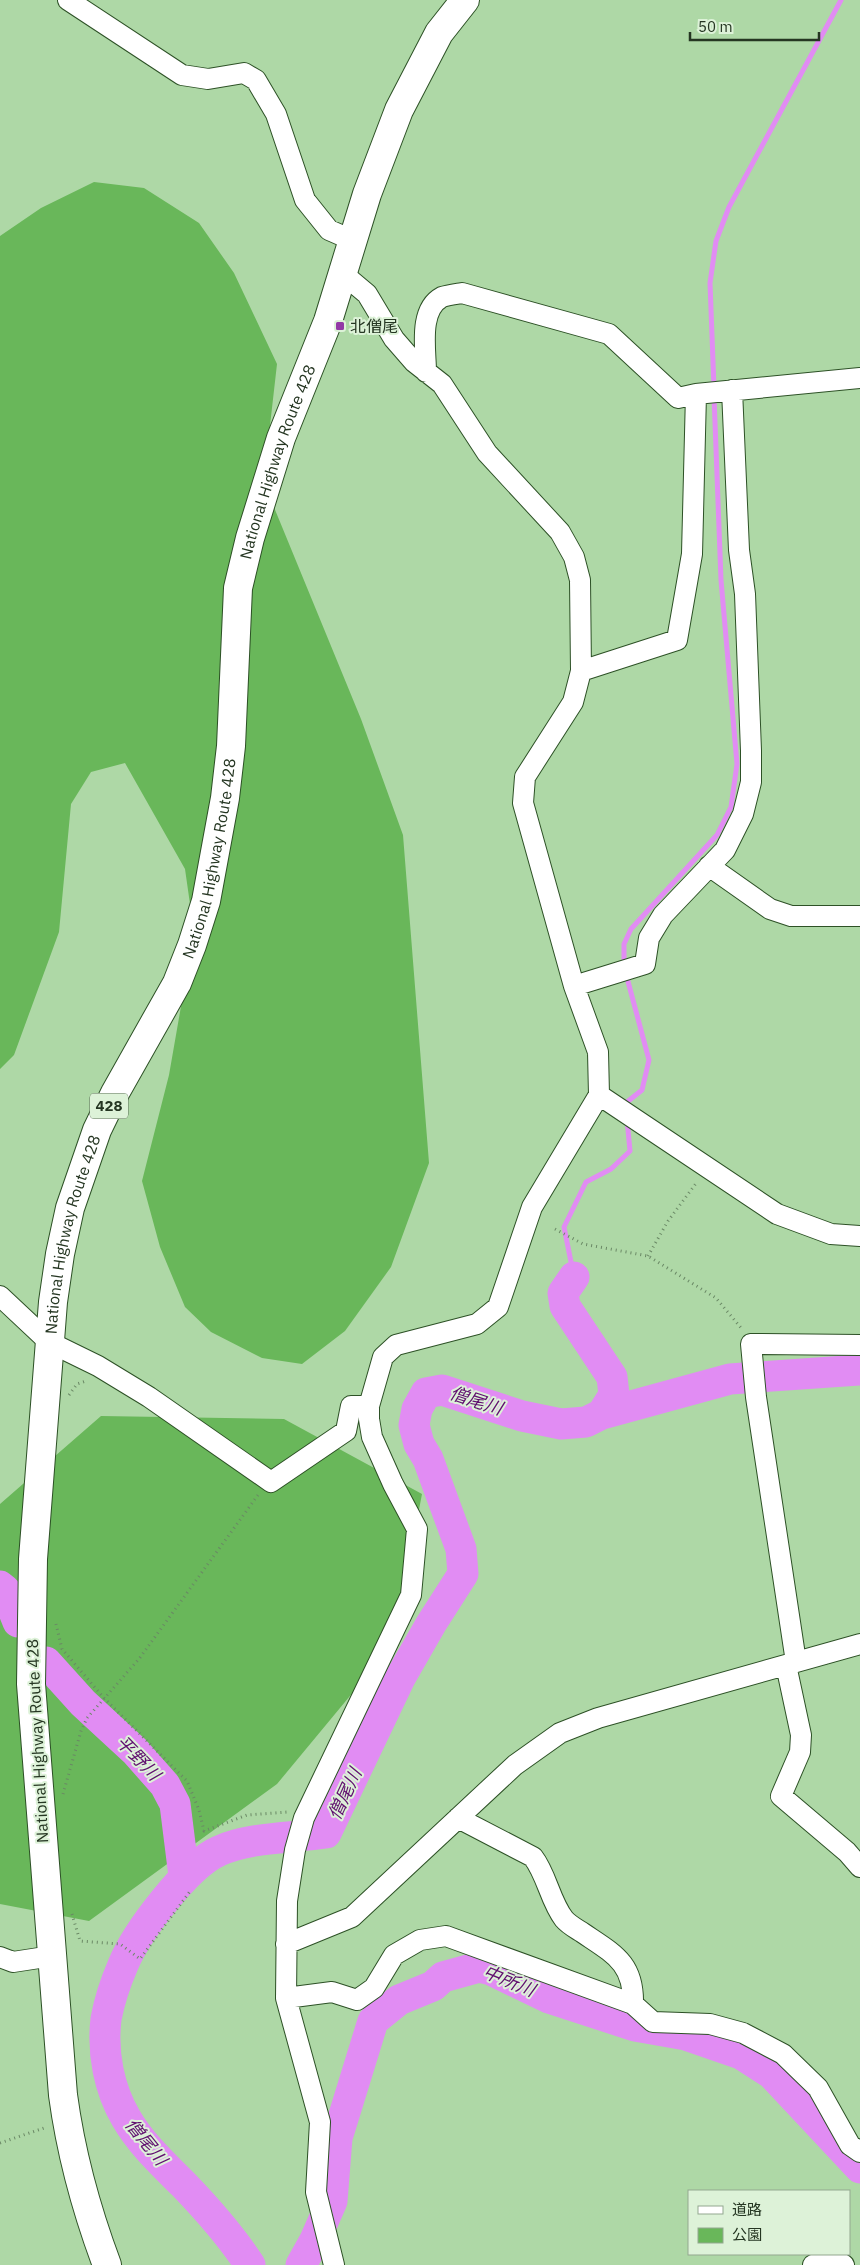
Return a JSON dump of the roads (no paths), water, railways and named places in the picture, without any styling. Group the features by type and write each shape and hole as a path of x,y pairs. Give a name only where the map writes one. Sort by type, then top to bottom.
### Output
{"highway":[{"name":"National Highway Route 428","path":"107,2265 79,2182 67,2120 31,1684 33,1559 49,1342 60,1254 70,1208 97,1130 115,1093 177,983 206,901 222,815 231,746 238,588 250,538 281,438 328,321 367,194 399,110 439,33 464,0"}],"street":[{"path":"68,0 182,75 208,79 244,73 256,80 276,114 304,200 329,230 352,240"},
{"path":"334,2265 316,2192 320,2122 286,1998 287,1901 304,1818 411,1595 417,1529 392,1484 372,1437 369,1406 383,1358 396,1345 477,1324 498,1306 532,1207 599,1095 598,1052 574,986 523,803 525,777 573,702 581,671 580,580 574,557 560,532 487,453 442,384 414,362 394,339 367,294 342,273"},
{"path":"426,372 426,327 432,306 443,297 462,293 609,334 678,398 732,390 860,378"},
{"path":"574,986 644,964 650,938 663,915 725,850 743,814 751,782 752,751 745,594 739,550 732,390"},
{"path":"581,671 677,640 692,554 696,394"},
{"path":"710,866 770,909 791,916 860,916"},
{"path":"599,1095 777,1214 831,1234 860,1236"},
{"path":"0,1296 49,1342 117,1377 149,1397 271,1482 346,1431 351,1406 369,1406"},
{"path":"860,1345 751,1344 756,1397 802,1735 800,1752 781,1796 847,1852 860,1867"},
{"path":"286,1944 352,1917 515,1765 560,1733 598,1718 860,1644"},
{"path":"458,1818 533,1857 540,1866 565,1921 618,1957 628,1971 633,1988 633,2004"},
{"path":"286,1998 332,1992 357,2000 374,1988 394,1955 420,1940 446,1936 633,2004 653,2022 710,2024 743,2033 784,2054 818,2088 850,2145 860,2152"},
{"path":"0,1957 13,1962 52,1956"},
{"path":"813,2265 832,2258 844,2265"}],"waterway":[{"path":"714,388 710,283 716,241 729,207 841,0"},
{"path":"624,966 624,944 631,929 717,835 731,807 737,764 721,580 714,396"},
{"path":"626,974 649,1060 642,1090 627,1102 627,1108"},
{"path":"574,1277 564,1227 586,1182 611,1169 630,1151 627,1119"},
{"name":"僧尾川","path":"250,2265 211,2214 161,2162 132,2128 120,2107 111,2083 105,2045 106,2019 113,1992 120,1971 139,1936 164,1901 192,1870 206,1859 219,1851 244,1843 326,1833 400,1678 463,1574 461,1549 428,1459 419,1444 414,1425 417,1409 426,1393 442,1390 522,1416 561,1424 586,1422 602,1414 614,1395 612,1377 565,1306 563,1293 574,1277"},
{"name":"僧尾川","path":"602,1414 730,1379 860,1370"},
{"name":"平野川","path":"0,1586 5,1590 18,1622"},
{"name":"平野川","path":"46,1662 83,1703 135,1751 165,1785 175,1804 184,1876"},
{"name":"中所川","path":"301,2265 315,2240 332,2201 337,2138 373,2021 399,2000 433,1986 443,1977 479,1967 491,1970 549,1998 635,2026 686,2035 741,2054 772,2074 860,2168"}],"place":[{"name":"北僧尾","path":"340,326"}]}
